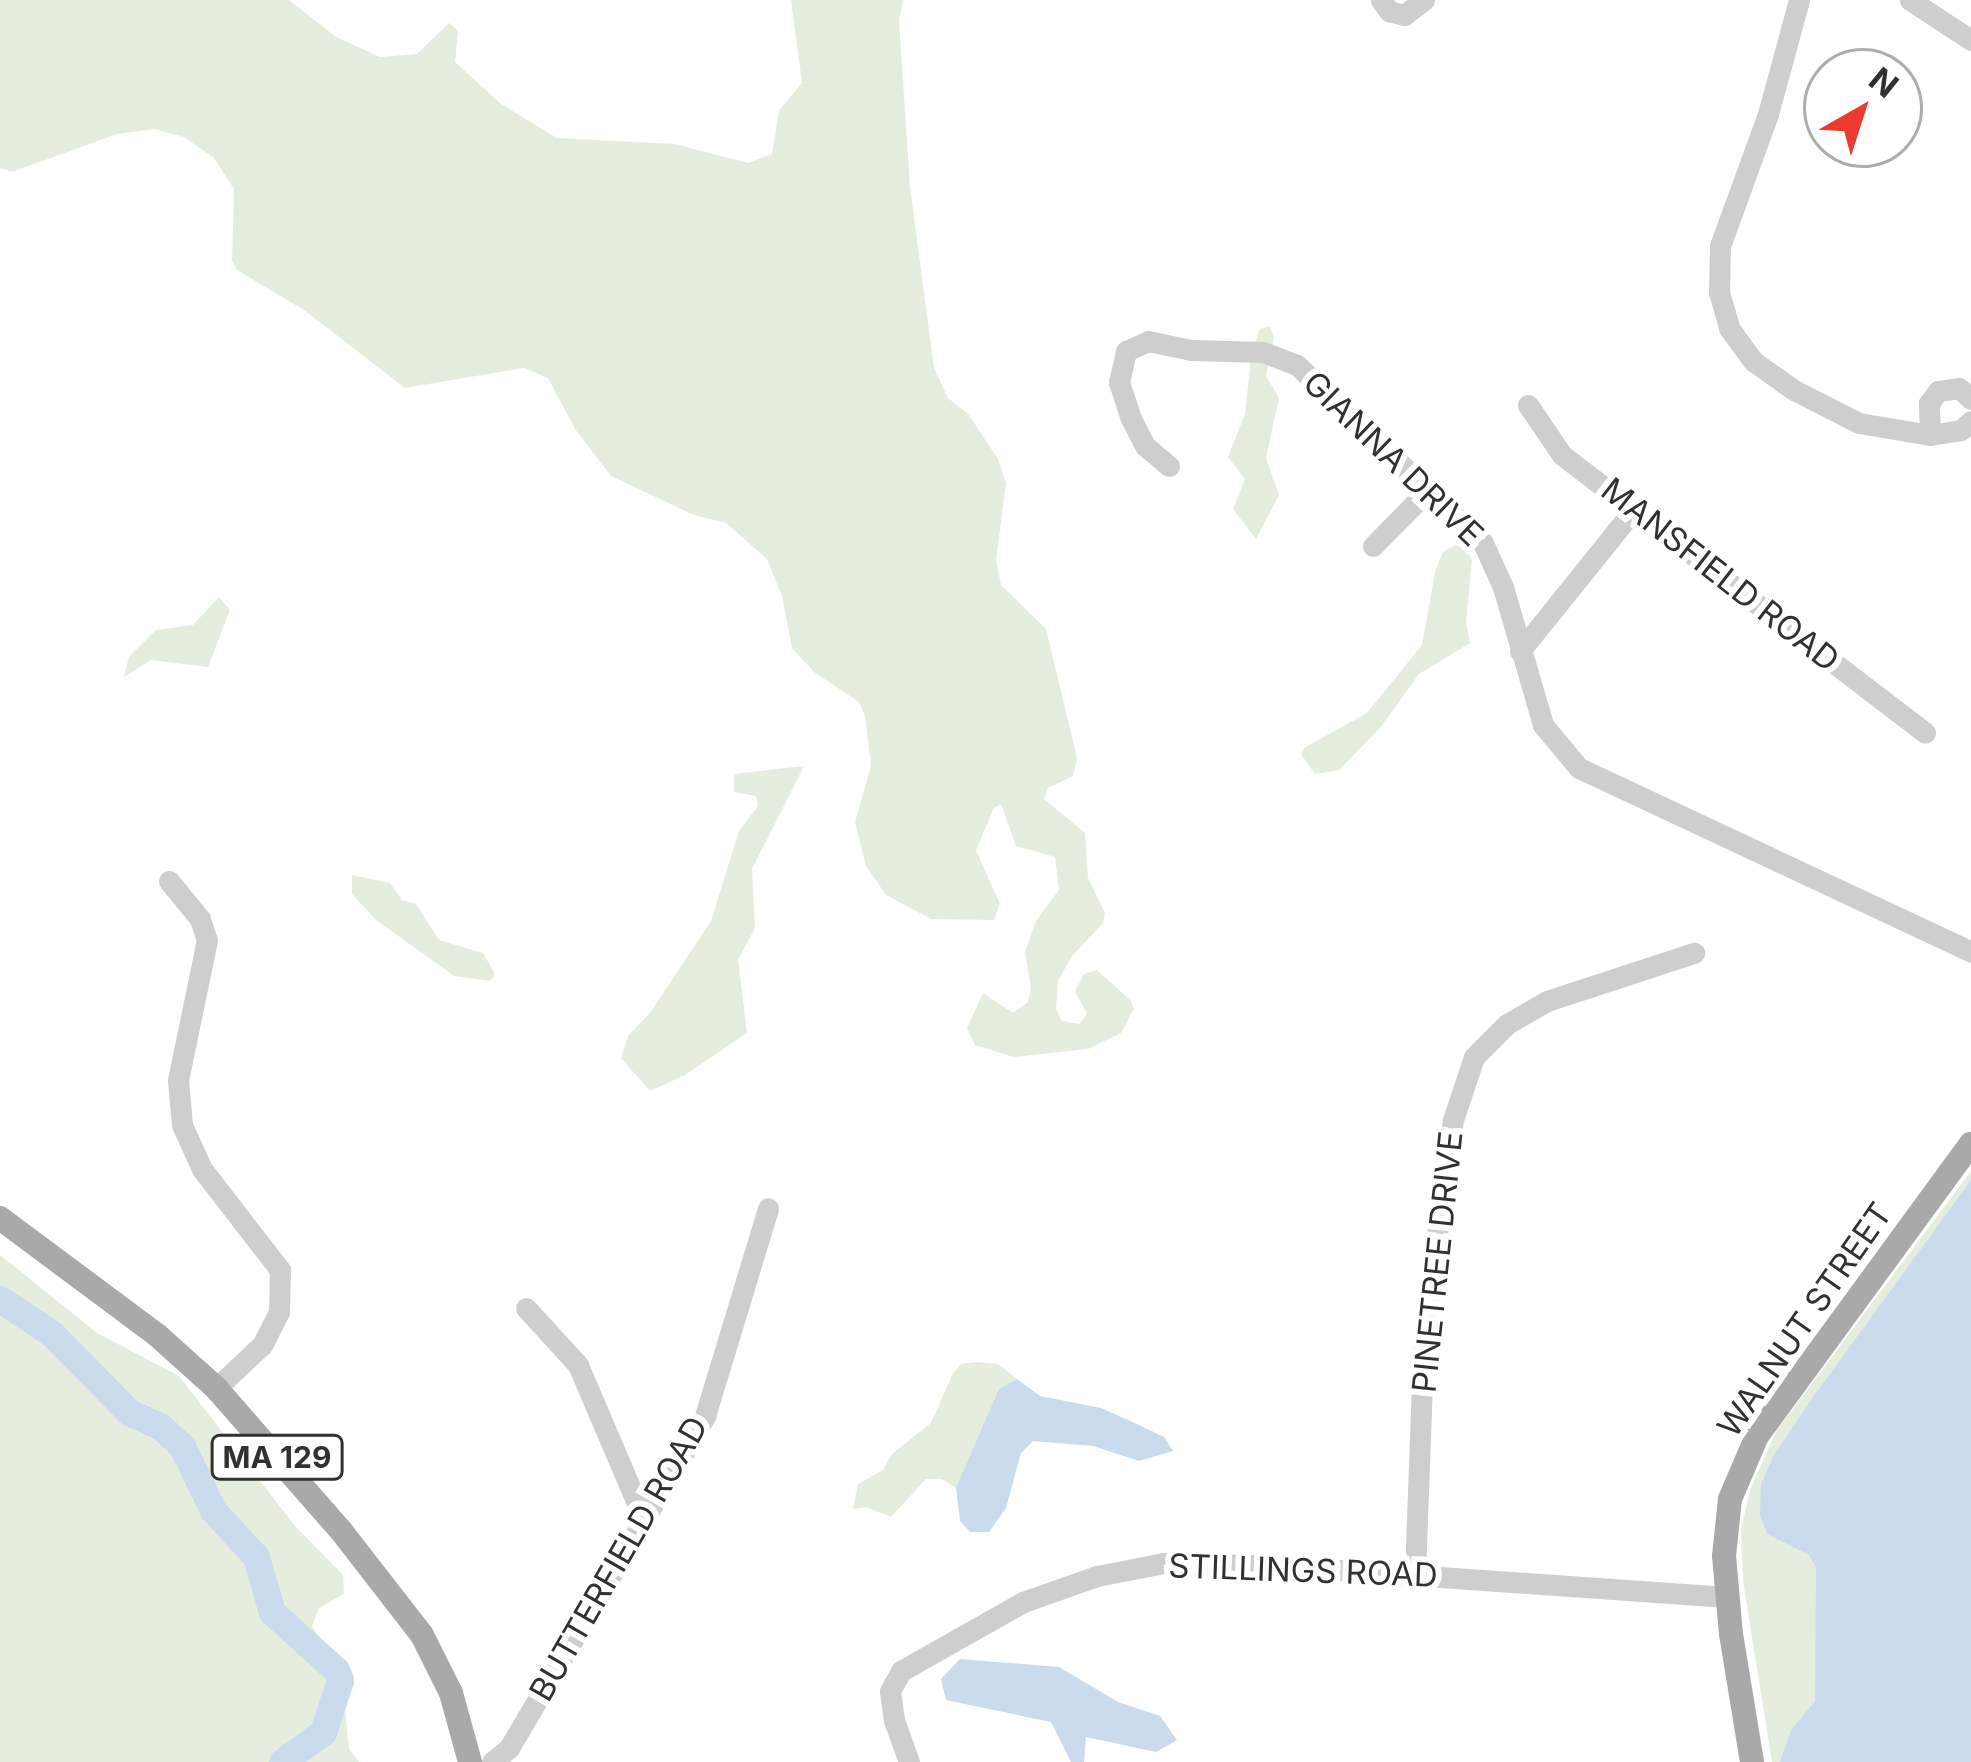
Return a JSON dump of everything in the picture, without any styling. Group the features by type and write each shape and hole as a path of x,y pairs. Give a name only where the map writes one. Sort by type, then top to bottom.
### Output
{"main road":[{"name":"WALNUT STREET","path":"1752,1762 1727,1597 1724,1556 1730,1499 1757,1436 1971,1144"},
{"name":"MA 129","path":"0,1218 157,1335 216,1388 409,1616 451,1693 470,1762"}],"street":[{"path":"1381,0 1389,11 1404,15 1424,0"},
{"path":"1799,0 1768,114 1720,245 1719,292 1729,328 1753,361 1811,399 1869,427 1930,435 1961,430 1971,421"},
{"path":"1910,0 1971,40"},
{"name":"GIANNA DRIVE","path":"1169,466 1145,446 1119,382 1126,351 1148,341 1191,350 1263,352 1297,365 1483,543 1503,587 1543,725 1579,768 1971,952"},
{"path":"1930,435 1929,403 1937,391 1960,388 1971,399"},
{"name":"MANSFIELD ROAD","path":"1528,405 1562,455 1925,733"},
{"path":"1373,546 1430,488"},
{"path":"1520,651 1634,509"},
{"path":"169,880 200,919 207,940 178,1081 182,1124 202,1168 280,1270 279,1312 262,1346 216,1388"},
{"name":"PINETREE DRIVE","path":"1415,1574 1424,1328 1453,1120 1474,1057 1507,1024 1547,1001 1694,953"},
{"name":"BUTTERFIELD ROAD","path":"492,1762 509,1748 705,1416 768,1208"},
{"path":"526,1308 578,1365 645,1522"},
{"name":"STILLINGS ROAD","path":"909,1762 894,1720 890,1690 901,1671 1023,1602 1097,1576 1164,1563 1415,1574 1727,1597"}],"green space":[{"path":"0,0 289,0 336,37 380,57 417,54 449,23 458,31 455,62 501,104 557,138 675,144 748,163 772,154 779,110 802,83 791,0 903,0 899,21 910,187 934,368 948,398 969,415 998,459 1006,483 996,560 1001,585 1046,629 1077,758 1073,776 1048,788 1044,799 1085,833 1088,878 1105,913 1103,923 1072,956 1058,981 1056,1009 1062,1021 1079,1024 1087,1014 1075,991 1084,974 1097,970 1131,1001 1134,1009 1121,1033 1088,1049 1013,1057 975,1045 967,1028 983,993 1013,1013 1028,1002 1031,988 1025,952 1036,921 1059,890 1055,857 1016,846 1001,804 994,808 976,850 1000,904 994,920 931,919 886,895 866,866 855,822 871,766 865,716 859,702 814,672 792,648 782,596 767,559 726,523 694,515 611,476 575,429 548,378 524,368 405,388 304,310 237,270 232,260 234,189 214,158 184,137 154,129 117,134 12,172 0,168"},
{"path":"1270,326 1274,338 1266,376 1279,398 1266,458 1279,495 1256,539 1233,509 1245,479 1228,457 1245,414 1252,350 1260,329"},
{"path":"1455,545 1465,547 1472,559 1466,623 1470,643 1419,674 1380,728 1339,770 1315,774 1301,754 1304,748 1367,713 1422,645 1435,572 1443,552"},
{"path":"219,597 230,610 208,667 151,660 124,677 129,657 156,630 193,625"},
{"path":"804,766 752,869 755,928 738,960 747,1033 685,1075 650,1091 621,1058 628,1036 650,1013 711,921 739,831 758,806 756,796 734,792 734,774"},
{"path":"352,875 390,883 402,900 416,904 439,940 483,953 495,974 490,981 454,976 376,920 352,894"},
{"path":"1971,1171 1971,1762 1772,1762 1743,1581 1741,1529 1750,1490 1777,1430"},
{"path":"0,1255 97,1333 179,1376 295,1526 343,1575 344,1594 319,1608 312,1626 321,1643 353,1674 345,1709 349,1749 359,1762 0,1762"},
{"path":"961,1364 998,1364 1017,1379 996,1401 963,1480 956,1488 942,1479 926,1479 891,1517 866,1507 853,1509 858,1484 883,1470 892,1454 931,1423"}],"water":[{"path":"1971,1180 1971,1762 1780,1762 1791,1730 1815,1701 1816,1567 1809,1555 1767,1534 1760,1515 1761,1484 1773,1457 1816,1393"},
{"path":"1017,1379 1040,1396 1101,1408 1137,1424 1164,1437 1173,1451 1139,1461 1093,1446 1033,1441 1021,1453 1006,1508 989,1532 970,1532 960,1521 956,1488 999,1389"},
{"path":"960,1659 1059,1667 1118,1702 1160,1716 1177,1740 1156,1752 1086,1737 1084,1762 1071,1762 1051,1722 946,1700 941,1679"}],"waterway":[{"path":"0,1299 52,1334 129,1412 161,1427 182,1446 213,1510 256,1557 272,1612 336,1670 340,1680 323,1732 282,1762"}]}
